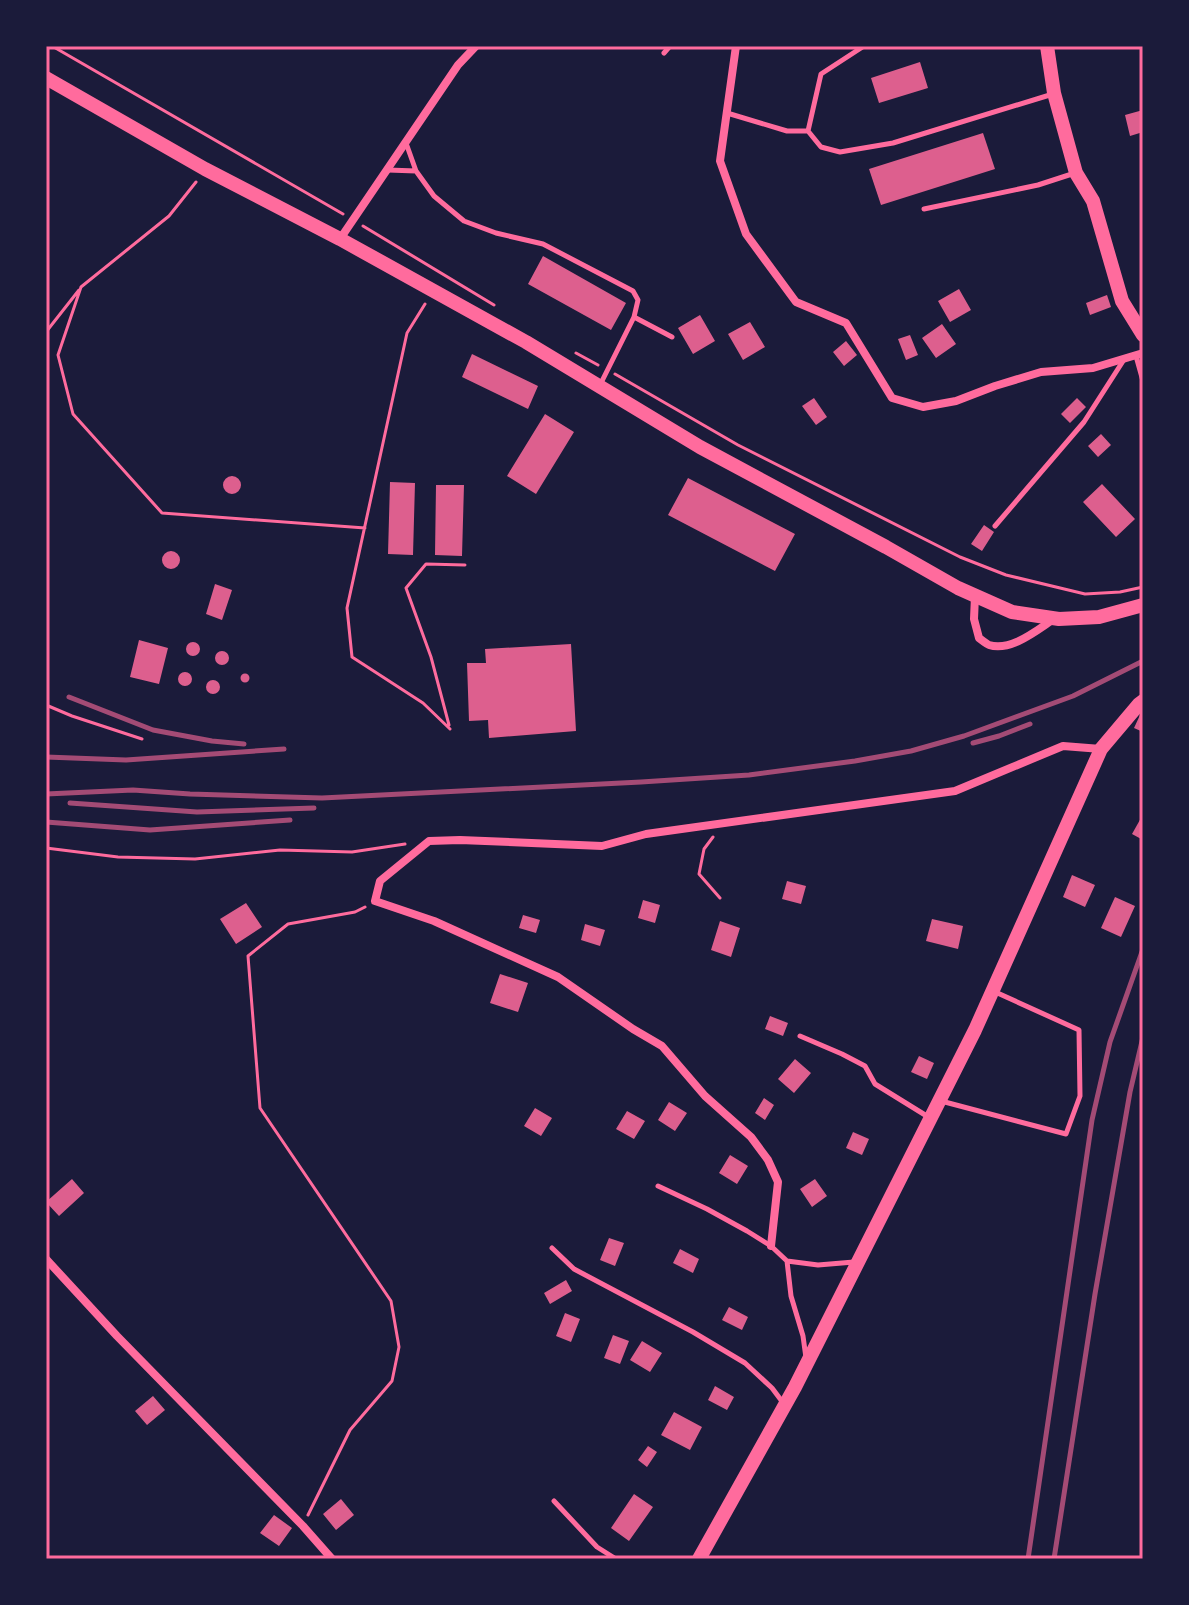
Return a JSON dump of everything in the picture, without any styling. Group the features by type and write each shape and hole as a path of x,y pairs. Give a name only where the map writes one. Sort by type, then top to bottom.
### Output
{"main road":[{"path":"1047,46 1054,93 1076,173 1093,201 1122,301 1143,335"},
{"path":"46,78 205,169 434,290 700,447 975,596 1012,612 1055,619 1099,617 1143,605"},
{"path":"699,1559 807,1363 940,1101 993,991 1101,749 1143,701"}],"street":[{"path":"340,239 458,65 476,46"},
{"path":"736,46 720,161 746,234 796,302 846,323 892,398 923,407 956,401 1041,372 1093,368 1135,355"},
{"path":"975,596 974,619 979,638 989,645 1006,646 1055,619"},
{"path":"771,1246 778,1182 768,1160 751,1137 705,1096 662,1046 558,977 434,921 375,901 380,881 429,841 602,846 646,834 955,791 1063,746 1101,749"},
{"path":"46,1259 332,1559"}],"lane":[{"path":"664,53 670,46"},
{"path":"808,131 821,74 864,46"},
{"path":"808,131 821,147 840,152 853,150 893,143 1054,93"},
{"path":"727,113 787,131 808,131"},
{"path":"406,142 416,171 434,196 464,221 496,233 543,244 633,291 638,300 634,317 600,387"},
{"path":"387,170 416,171"},
{"path":"924,209 1038,185 1076,173"},
{"path":"634,317 672,337"},
{"path":"1135,355 1143,381"},
{"path":"995,526 1084,422 1135,355"},
{"path":"940,1101 1066,1134 1080,1096 1079,1030 993,991"},
{"path":"800,1036 865,1066 875,1084 931,1118"},
{"path":"658,1186 707,1209 771,1246 787,1261 818,1265 859,1262"},
{"path":"552,1248 574,1269 745,1363 785,1404"},
{"path":"787,1261 791,1296 807,1363"},
{"path":"554,1501 597,1547 616,1559"}],"path":[{"path":"52,46 502,310"},
{"path":"46,332 81,287 169,216 205,169"},
{"path":"81,287 58,355 73,414 162,513 365,528"},
{"path":"434,290 407,333 347,608 352,657 423,703 450,729 431,657 406,588 426,564 465,565"},
{"path":"569,349 634,383 738,445 960,557 1006,575 1085,594 1143,587"},
{"path":"46,705 142,739"},
{"path":"720,898 699,874 704,849 722,824"},
{"path":"46,848 118,857 195,859 280,850 352,852 429,841"},
{"path":"303,1526 350,1430 392,1381 399,1347 391,1301 260,1108 248,956 288,924 355,912 375,901"}],"building":[{"path":"920,62 928,88 879,103 871,78"},
{"path":"1143,110 1143,132 1130,136 1125,115"},
{"path":"983,133 995,169 881,205 869,169"},
{"path":"543,256 626,303 611,330 528,284"},
{"path":"959,289 971,310 950,322 938,301"},
{"path":"1107,295 1111,307 1090,315 1086,303"},
{"path":"700,315 715,341 693,354 678,328"},
{"path":"750,322 765,347 743,360 728,334"},
{"path":"942,324 956,344 936,358 922,338"},
{"path":"910,335 918,355 906,360 898,339"},
{"path":"846,341 857,355 844,366 833,352"},
{"path":"472,354 538,386 528,409 462,377"},
{"path":"814,398 827,417 816,425 802,406"},
{"path":"1077,398 1086,407 1070,423 1061,414"},
{"path":"545,414 574,432 536,494 507,476"},
{"path":"1101,434 1111,445 1098,457 1088,446"},
{"path":"232,476 241,485 232,494 223,485"},
{"path":"688,478 795,534 775,571 668,515"},
{"path":"390,482 415,483 413,555 388,554"},
{"path":"1102,484 1135,519 1116,537 1083,502"},
{"path":"436,485 464,485 462,556 435,555"},
{"path":"984,525 994,532 982,551 971,544"},
{"path":"171,551 180,560 171,569 162,560"},
{"path":"215,584 232,590 222,620 206,614"},
{"path":"139,640 168,648 159,684 130,677"},
{"path":"193,642 200,649 193,656 186,649"},
{"path":"571,644 576,731 489,738 488,720 469,721 467,663 486,663 485,649"},
{"path":"222,651 229,658 222,665 215,658"},
{"path":"185,672 192,679 185,686 178,679"},
{"path":"245,674 249,678 245,682 241,678"},
{"path":"213,680 220,687 213,694 206,687"},
{"path":"1140,715 1143,716 1143,732 1134,728"},
{"path":"1143,819 1143,840 1132,834"},
{"path":"1072,875 1095,885 1085,907 1063,897"},
{"path":"787,881 806,886 801,904 782,899"},
{"path":"1115,897 1135,906 1121,937 1101,928"},
{"path":"643,900 660,905 655,923 638,918"},
{"path":"246,903 262,927 236,944 220,919"},
{"path":"523,915 540,920 536,933 519,928"},
{"path":"932,919 963,926 958,949 926,941"},
{"path":"720,921 740,928 731,957 711,950"},
{"path":"585,924 605,930 600,946 581,940"},
{"path":"500,974 528,983 518,1012 490,1003"},
{"path":"770,1016 788,1023 783,1036 765,1029"},
{"path":"919,1056 934,1063 927,1079 911,1072"},
{"path":"795,1059 811,1073 794,1093 778,1079"},
{"path":"764,1098 774,1105 765,1120 755,1113"},
{"path":"669,1102 687,1113 675,1131 658,1120"},
{"path":"535,1108 552,1118 541,1136 524,1126"},
{"path":"627,1111 645,1121 634,1139 616,1129"},
{"path":"853,1132 869,1139 862,1155 846,1148"},
{"path":"730,1155 748,1166 737,1184 719,1173"},
{"path":"72,1179 84,1193 59,1216 46,1202"},
{"path":"815,1179 827,1196 812,1207 800,1189"},
{"path":"609,1238 624,1243 615,1266 600,1260"},
{"path":"680,1249 699,1259 693,1273 673,1263"},
{"path":"566,1280 572,1291 550,1304 544,1293"},
{"path":"729,1307 748,1317 742,1330 722,1320"},
{"path":"565,1313 580,1319 571,1342 556,1336"},
{"path":"613,1335 629,1341 620,1364 604,1358"},
{"path":"642,1341 662,1353 650,1372 630,1360"},
{"path":"715,1386 734,1397 727,1410 708,1400"},
{"path":"153,1396 165,1410 147,1425 135,1411"},
{"path":"674,1412 702,1427 690,1450 661,1435"},
{"path":"648,1446 657,1452 647,1467 638,1460"},
{"path":"634,1494 653,1507 629,1541 611,1528"},
{"path":"341,1499 354,1515 336,1530 323,1514"},
{"path":"274,1515 292,1528 279,1546 260,1533"}],"railway":[{"path":"46,794 133,790 322,798 749,775 911,751 964,736 1073,696 1143,661"},
{"path":"69,697 153,730 244,744"},
{"path":"973,743 1030,724"},
{"path":"46,757 126,760 284,749"},
{"path":"70,803 197,812 314,808"},
{"path":"46,822 150,830 290,820"},
{"path":"1028,1559 1092,1120 1110,1042 1143,949"},
{"path":"1054,1559 1095,1294 1130,1092 1143,1037"}]}
